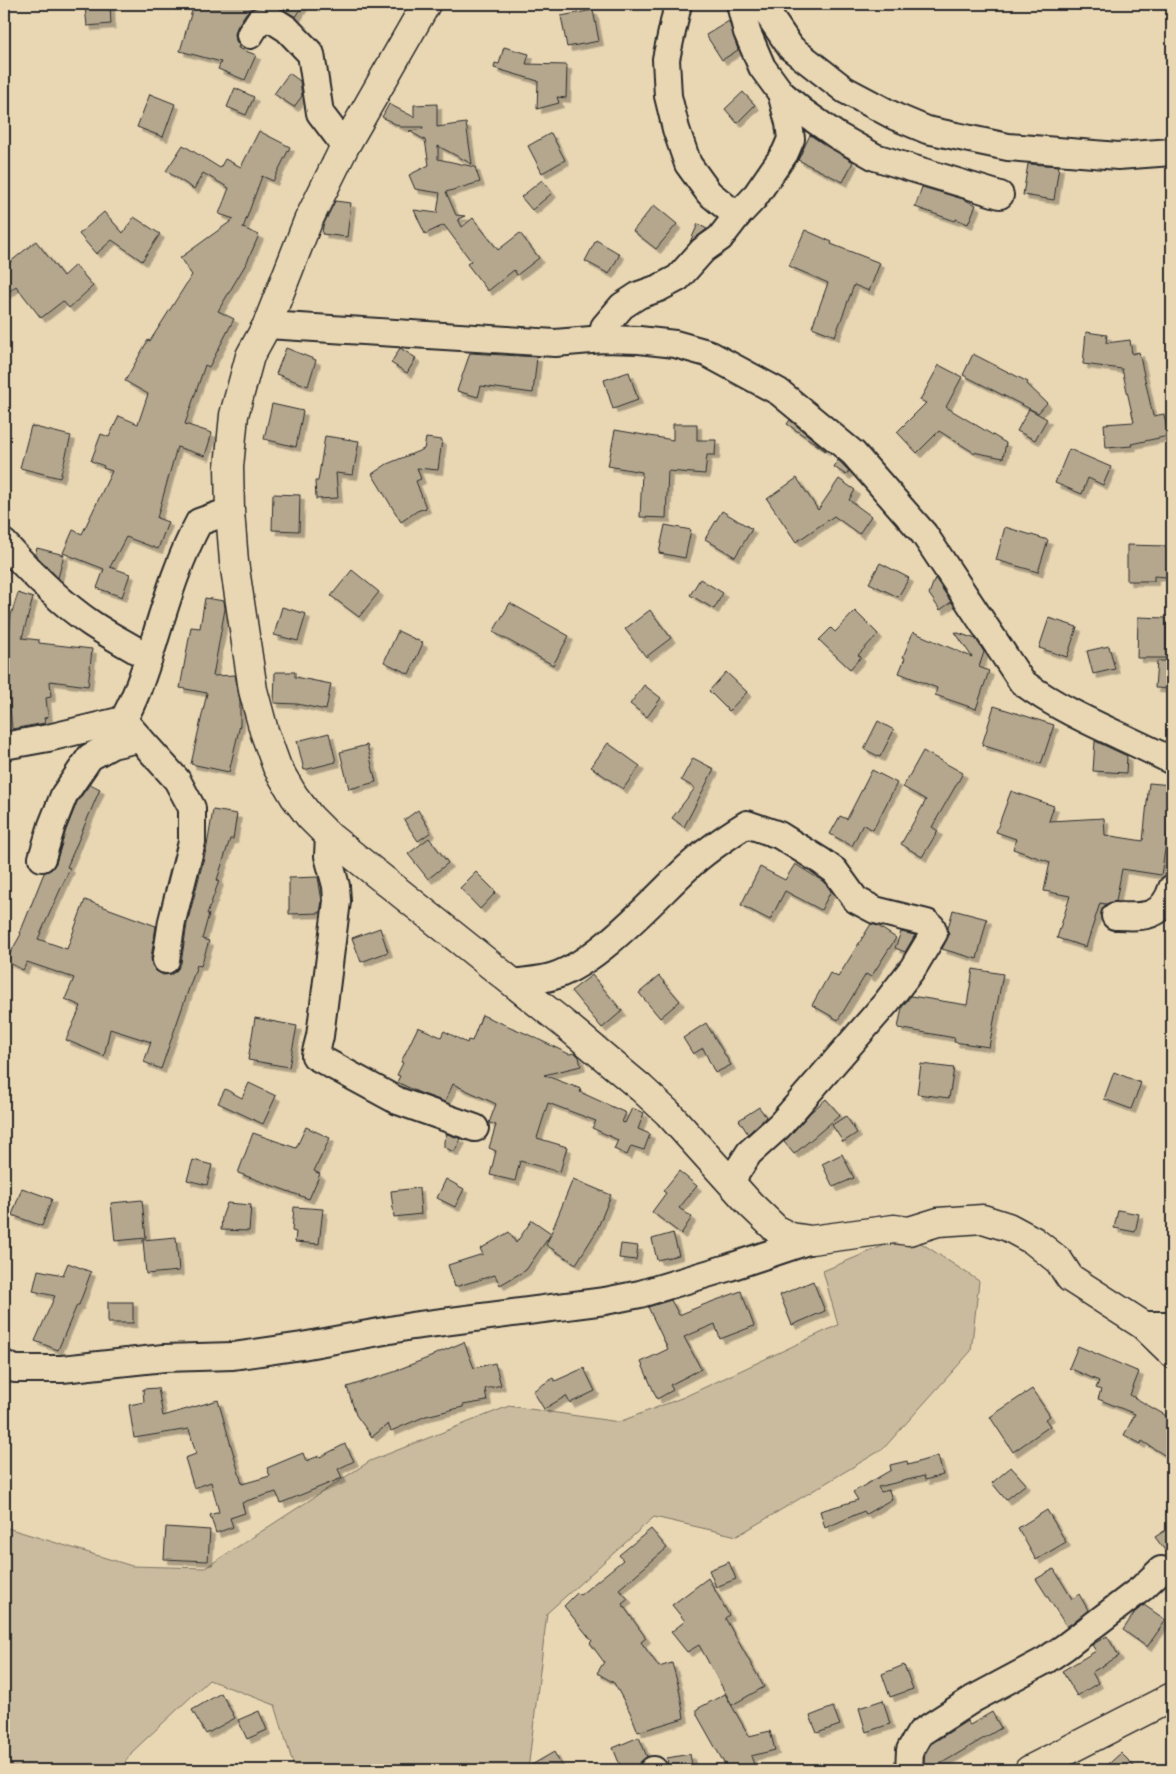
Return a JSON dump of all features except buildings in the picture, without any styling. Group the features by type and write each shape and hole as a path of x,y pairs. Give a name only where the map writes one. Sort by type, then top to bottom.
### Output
{"main road":[{"path":"426,4 345,146 308,220 267,325 250,356 234,415 229,467 230,511 234,562 253,690 264,731 278,767 294,796 310,817 329,836 641,1088 668,1113 750,1204 777,1230 791,1237 811,1240 894,1229 909,1231 938,1222 983,1219 1008,1227 1034,1241 1059,1261 1070,1278 1143,1324 1172,1353"},
{"path":"1029,1770 1172,1697"}],"street":[{"path":"678,4 666,59 668,96 676,129 688,164 709,193 737,216"},
{"path":"740,4 746,32 762,67 781,93 802,111 836,135 875,157 1000,195"},
{"path":"761,4 790,48 837,84 896,118 927,130 1017,148 1118,156 1172,152"},
{"path":"250,35 259,21 269,19 287,29 311,54 320,113 345,146"},
{"path":"603,339 604,327 622,306 639,295 659,288 678,278 703,250 720,238 754,198 785,153 791,139 781,93"},
{"path":"267,325 554,343 603,339 639,340 676,344 707,352 778,392 853,454 924,534 1022,682 1042,696 1078,716 1172,760"},
{"path":"42,858 52,825 64,796 90,757 112,745 131,729 139,688 188,542 199,522 230,511"},
{"path":"4,543 22,563 92,624 149,658"},
{"path":"4,746 48,738 131,729"},
{"path":"131,729 177,780 192,808 192,842 172,921 166,960"},
{"path":"513,983 554,976 572,968 603,946 688,867 726,837 747,824 779,835 821,861 835,871 856,900 875,910 927,923 932,927 934,933 913,968 886,1003 780,1125 749,1152 731,1181"},
{"path":"329,836 328,856 336,886 337,901 320,1036 315,1056 398,1101 475,1128"},
{"path":"1115,916 1142,917 1160,910 1169,898 1172,888"},
{"path":"4,1364 16,1368 62,1369 164,1358 233,1356 412,1326 605,1301 640,1294 811,1240"},
{"path":"1143,1324 1172,1325"},
{"path":"909,1770 910,1750 920,1733 973,1699 1046,1660 1142,1588 1161,1570"}],"shaded area":[{"path":"909,1235 979,1281 971,1351 883,1449 737,1536 654,1517 547,1613 528,1770 295,1770 275,1705 209,1680 132,1752 120,1770 4,1770 4,1527 132,1566 205,1568 370,1461 509,1406 619,1422 684,1397 838,1325 823,1271"}]}
